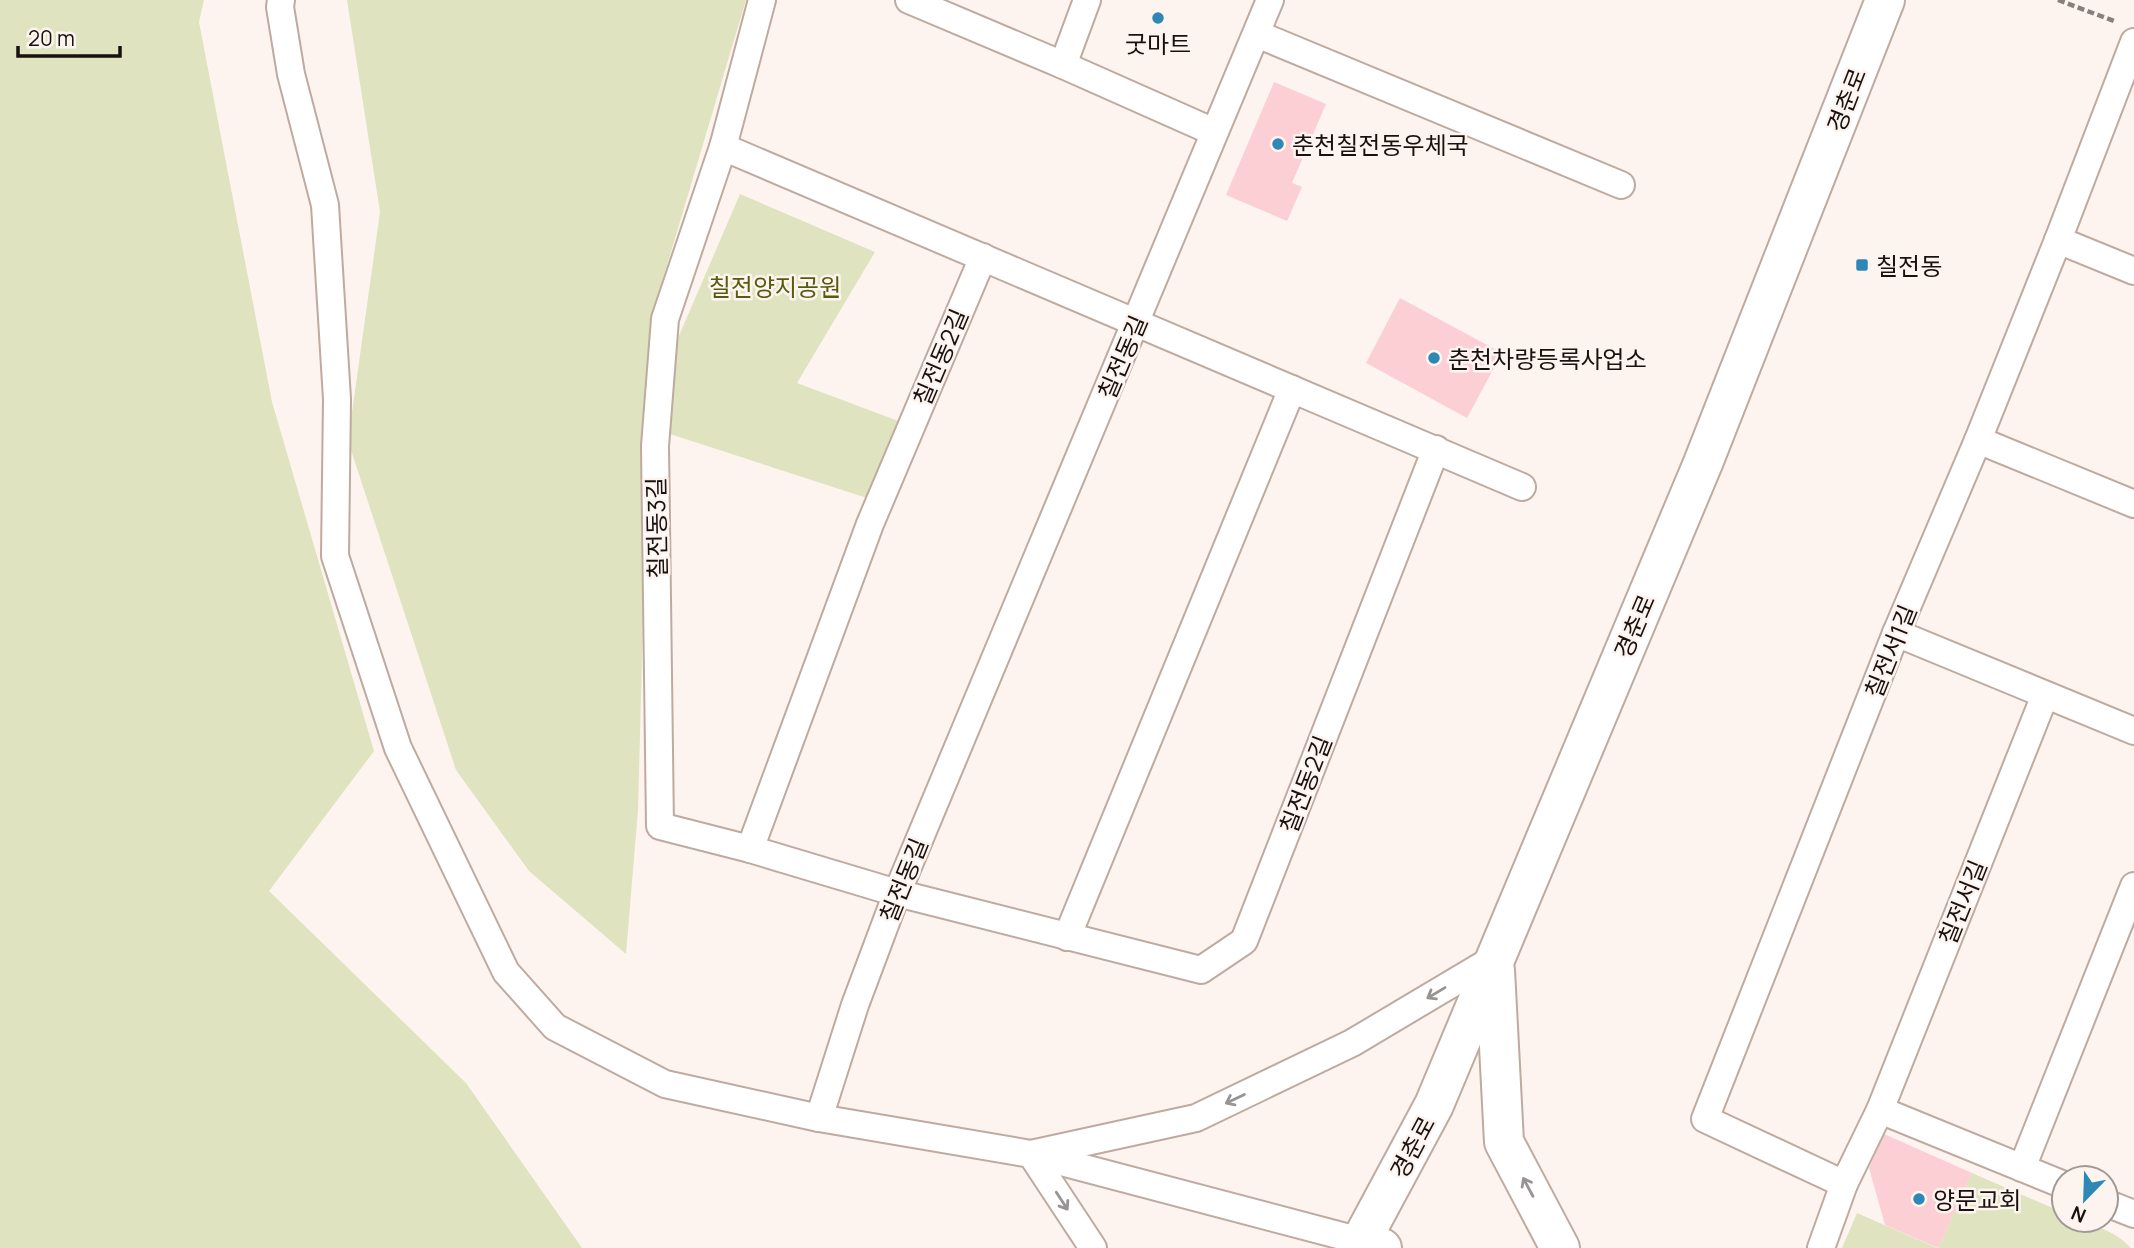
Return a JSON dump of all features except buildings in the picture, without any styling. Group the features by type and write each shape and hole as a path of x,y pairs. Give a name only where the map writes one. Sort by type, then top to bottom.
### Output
{"main road":[{"name":"경춘로","path":"1372,1245 1434,1105 1703,463 1885,0"},
{"path":"1495,958 1504,1142 1560,1248"}],"street":[{"path":"281,0 291,74 325,205 337,399 335,556 398,748 506,972 555,1027 665,1084 818,1118 1031,1154 1372,1245"},
{"name":"칠전동3길","path":"762,0 723,147 665,319 655,446 660,826 750,849 897,893"},
{"path":"1063,65 1087,0"},
{"name":"칠전동길","path":"818,1118 855,1005 897,893 1270,0"},
{"path":"915,1 1214,132"},
{"name":"칠전서1길","path":"1844,1184 1705,1119 1896,633 1978,440 2058,240 2128,33"},
{"path":"1257,34 1621,185"},
{"path":"723,147 1522,487"},
{"path":"2058,240 2134,271"},
{"name":"칠전동2길","path":"750,849 870,524 983,257"},
{"path":"1066,937 1292,389"},
{"path":"1978,440 2134,504"},
{"name":"칠전동2길","path":"897,893 1201,970 1244,941 1436,450"},
{"path":"1896,633 2134,731"},
{"name":"칠전서길","path":"1821,1248 1844,1184 1880,1110 2045,695"},
{"path":"2022,1168 2134,886"},
{"path":"1031,1154 1196,1118 1352,1043 1495,958"},
{"path":"1880,1110 2050,1179"},
{"path":"1031,1154 1093,1248"}],"path":[{"path":"2058,0 2128,33"}],"green space":[{"path":"0,0 204,0 199,22 272,402 374,751 269,891 466,1083 582,1248 0,1248"},
{"path":"347,0 746,0 651,319 638,810 626,954 529,871 456,770 348,441 380,212"},
{"name":"칠전양지공원","path":"740,194 875,252 797,383 901,422 870,499 670,434 672,352"},
{"path":"1972,1173 2050,1207 2050,1234 2112,1234 2131,1248 1938,1248"},
{"path":"1857,1213 1937,1248 1842,1248"}],"place":[{"name":"굿마트","path":"1158,18"},
{"name":"춘천칠전동우체국","path":"1278,144"},
{"name":"칠전동","path":"1862,265"},
{"name":"춘천차량등록사업소","path":"1434,358"},
{"name":"양문교회","path":"1919,1199"}]}
